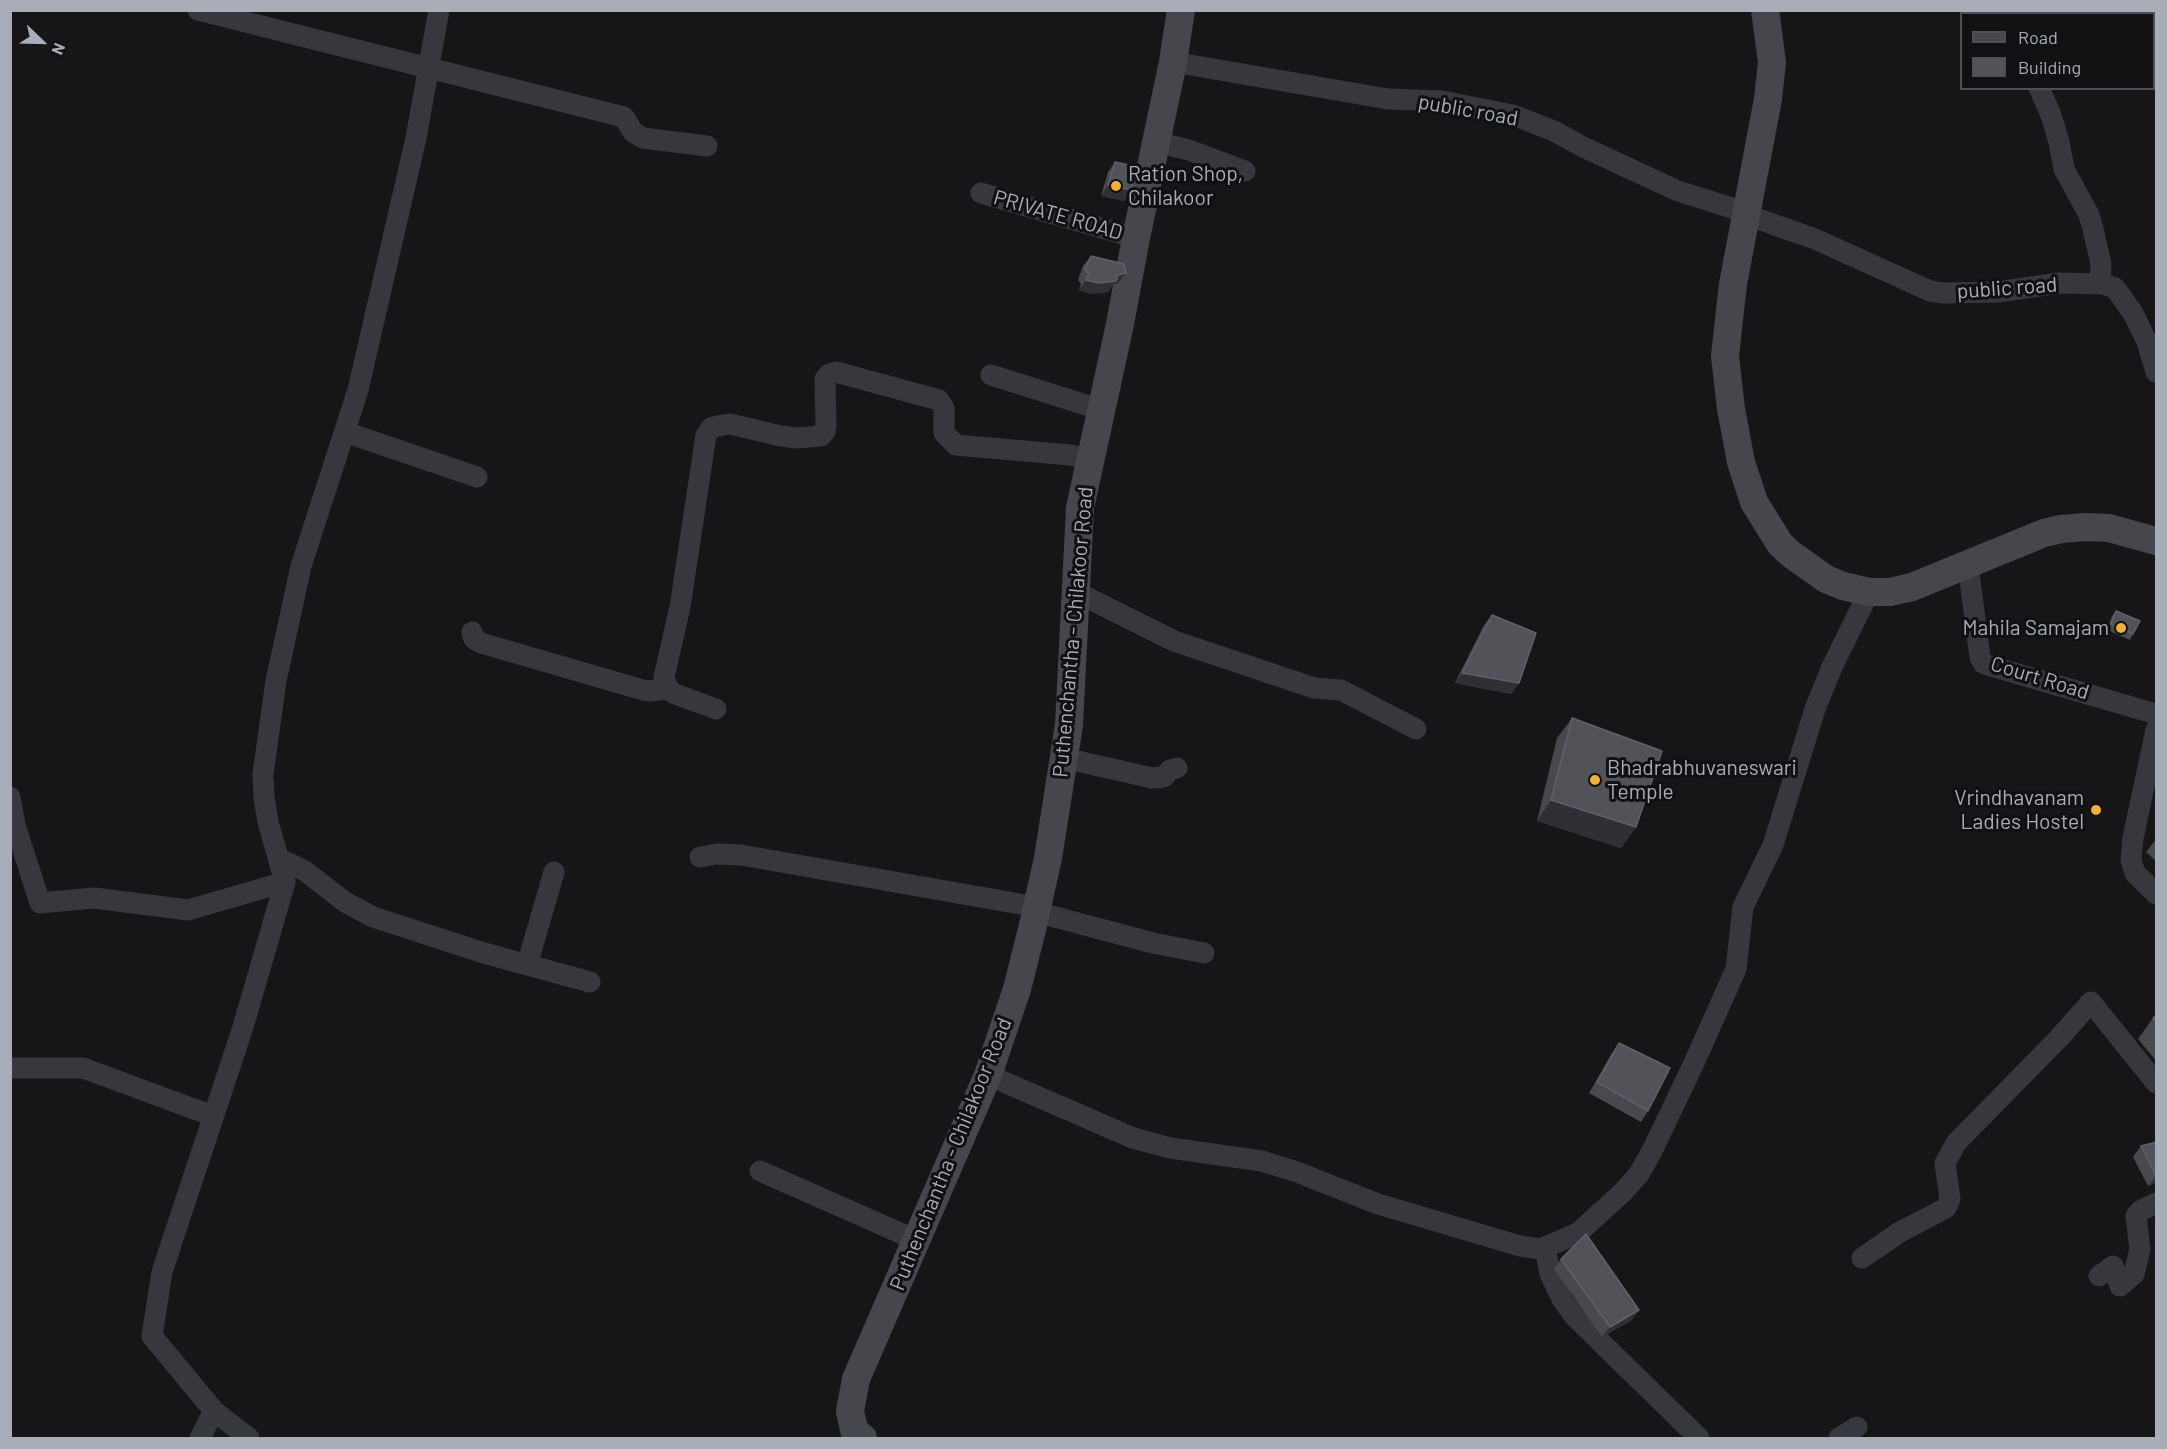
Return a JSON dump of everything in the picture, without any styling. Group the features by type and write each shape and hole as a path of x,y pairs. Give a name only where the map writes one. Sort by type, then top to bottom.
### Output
{"main road":[{"name":"Puthenchantha - Chilakoor Road","path":"863,1438 855,1430 850,1411 856,1379 988,1075 1017,989 1037,910 1048,858 1069,725 1080,508 1173,62 1181,10"},
{"path":"1765,10 1772,62 1768,99 1733,284 1725,356 1740,462 1754,502 1780,544 1826,579 1869,592 1890,592 1911,587 2044,533 2068,528 2109,528 2157,541"}],"street":[{"path":"198,10 624,117 633,132 643,138 707,146"},
{"path":"249,1438 214,1411 152,1336 162,1272 243,1027 285,882 268,822 263,774 276,681 301,566 358,390 416,138 439,10"},
{"name":"public road","path":"1173,62 1388,99 1442,101 1513,116 1554,131 1678,191 1815,239 1930,291 1997,292 2060,283 2100,284"},
{"path":"2040,90 2051,115 2064,169 2089,215 2101,264 2100,284 2115,288 2133,313 2147,342 2157,372"},
{"path":"1156,142 1189,150 1245,171"},
{"name":"PRIVATE ROAD","path":"981,193 1136,238"},
{"path":"716,709 675,694 665,683 680,607 706,435 712,427 730,424 781,436 797,438 820,436 824,433 826,425 825,379 829,374 836,372 939,400 944,408 944,433 950,442 956,445 1070,455 1091,459"},
{"path":"991,375 1102,410"},
{"path":"345,432 477,477"},
{"name":"Court Road","path":"1968,565 1980,657 1987,667 2028,676 2157,714"},
{"path":"1076,592 1174,640 1314,688 1341,690 1416,729"},
{"path":"988,1075 1133,1138 1170,1148 1262,1161 1297,1172 1378,1204 1520,1246 1541,1249 1578,1233 1623,1192 1639,1174 1736,969 1743,907 1773,845 1819,698 1869,592"},
{"path":"472,632 474,639 481,643 643,690 660,691 668,688"},
{"path":"2157,730 2133,838 2131,860 2135,873 2157,894"},
{"path":"1064,758 1152,778 1163,777 1170,770 1177,768"},
{"path":"10,797 15,825 40,903 94,898 188,910 285,882"},
{"path":"700,856 741,855 1037,910 1153,944 1190,952 1204,952"},
{"path":"280,859 304,871 345,902 374,917 440,940 590,982"},
{"path":"527,965 554,872"},
{"path":"1862,1258 1909,1227 1946,1208 1950,1199 1946,1163 1956,1143 2060,1037 2091,1002 2157,1083"},
{"path":"10,1068 83,1068 213,1116"},
{"path":"760,1171 916,1240"},
{"path":"2098,1276 2113,1266 2120,1286 2134,1274 2140,1249 2136,1216 2140,1211 2157,1203"},
{"path":"1545,1247 1550,1274 1562,1299 1574,1316 1699,1438"},
{"path":"200,1438 214,1411"},
{"path":"1839,1438 1857,1426"}],"building":[{"path":"1115,162 1138,167 1131,190 1108,185"},
{"path":"1091,256 1124,264 1126,273 1118,275 1116,281 1099,283 1086,280 1089,274 1085,269"},
{"path":"2116,611 2140,621 2133,634 2111,624"},
{"path":"1492,615 1536,633 1519,683 1462,673"},
{"path":"1572,718 1662,751 1636,827 1551,800"},
{"path":"1619,1043 1670,1068 1648,1111 1597,1082"},
{"path":"2157,1142 2157,1176 2156,1176 2141,1146"},
{"path":"1586,1234 1639,1310 1610,1327 1561,1259"}],"place":[{"name":"Ration Shop, Chilakoor","path":"1116,186"},
{"name":"Mahila Samajam","path":"2121,628"},
{"name":"Bhadrabhuvaneswari Temple","path":"1595,780"},
{"name":"Vrindhavanam Ladies Hostel","path":"2096,810"}]}
